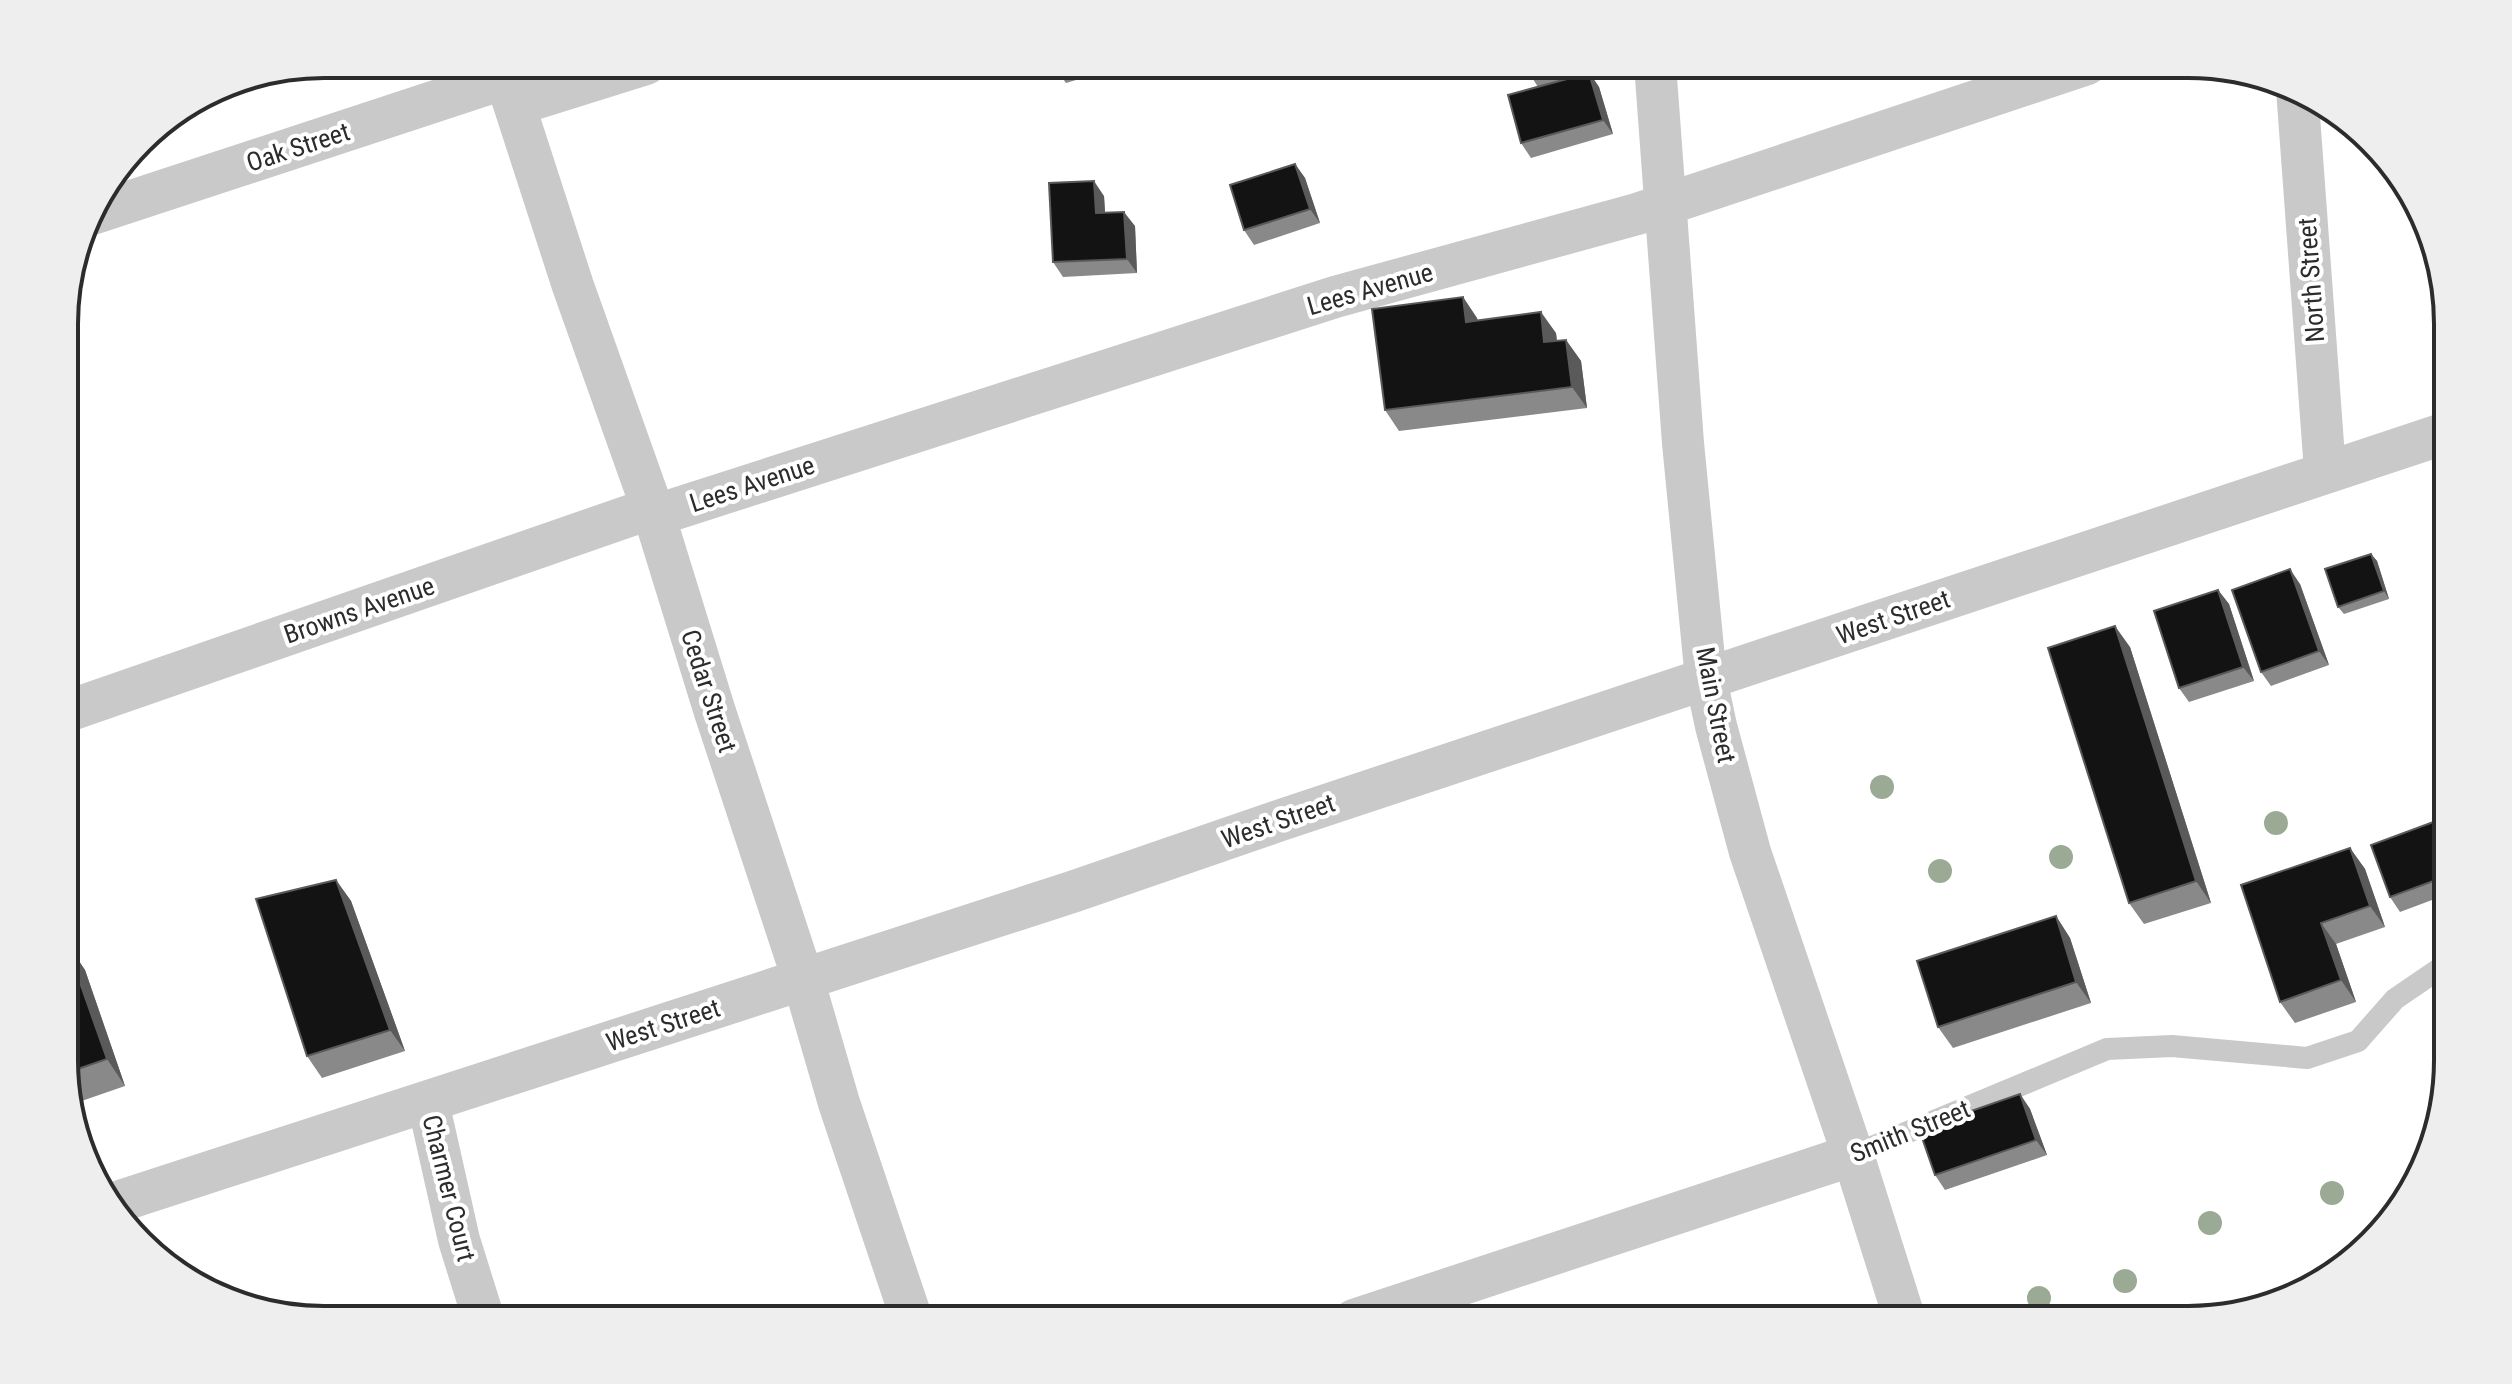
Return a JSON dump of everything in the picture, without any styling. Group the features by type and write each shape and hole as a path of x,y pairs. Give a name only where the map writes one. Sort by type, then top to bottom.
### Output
{"street":[{"name":"Main Street","path":"1656,78 1683,443 1706,679 1750,852 1900,1305"},
{"name":"Lees Avenue","path":"652,508 669,511 1335,297 1664,205 2045,78"},
{"name":"Oak Street","path":"106,210 507,82 531,79"},
{"name":"Cedar Street","path":"507,82 573,286 652,508 803,979 839,1103 907,1306"},
{"name":"North Street","path":"2298,104 2325,471"},
{"name":"West Street","path":"122,1201 1072,892 2434,437"},
{"name":"Browns Avenue","path":"78,707 652,508"},
{"name":"Charmer Court","path":"428,1102 459,1240 480,1306"},
{"name":"Smith Street","path":"1398,1305 1853,1155"}],"lane":[{"name":"Smith Street","path":"1853,1155 2107,1049 2172,1046 2307,1058 2358,1041 2395,999 2434,972"}],"building":[{"path":"1569,78 1591,78 1603,120 1521,143 1508,95"},
{"path":"1295,164 1310,209 1244,230 1230,185"},
{"path":"1094,181 1096,213 1124,212 1127,259 1053,262 1049,183"},
{"path":"1463,297 1466,322 1541,312 1544,342 1566,340 1572,387 1385,410 1372,309"},
{"path":"2371,554 2384,591 2338,607 2325,569"},
{"path":"2290,569 2319,651 2261,672 2232,590"},
{"path":"2218,590 2243,667 2179,688 2154,611"},
{"path":"2115,626 2196,881 2129,903 2048,648"},
{"path":"2434,822 2434,881 2390,897 2371,845"},
{"path":"2350,848 2370,906 2321,923 2341,980 2280,1002 2241,885"},
{"path":"336,880 390,1030 307,1056 256,899"},
{"path":"2056,916 2076,982 1938,1027 1917,961"},
{"path":"78,977 107,1059 79,1069"},
{"path":"2020,1094 2036,1140 1935,1175 1919,1129"}]}
